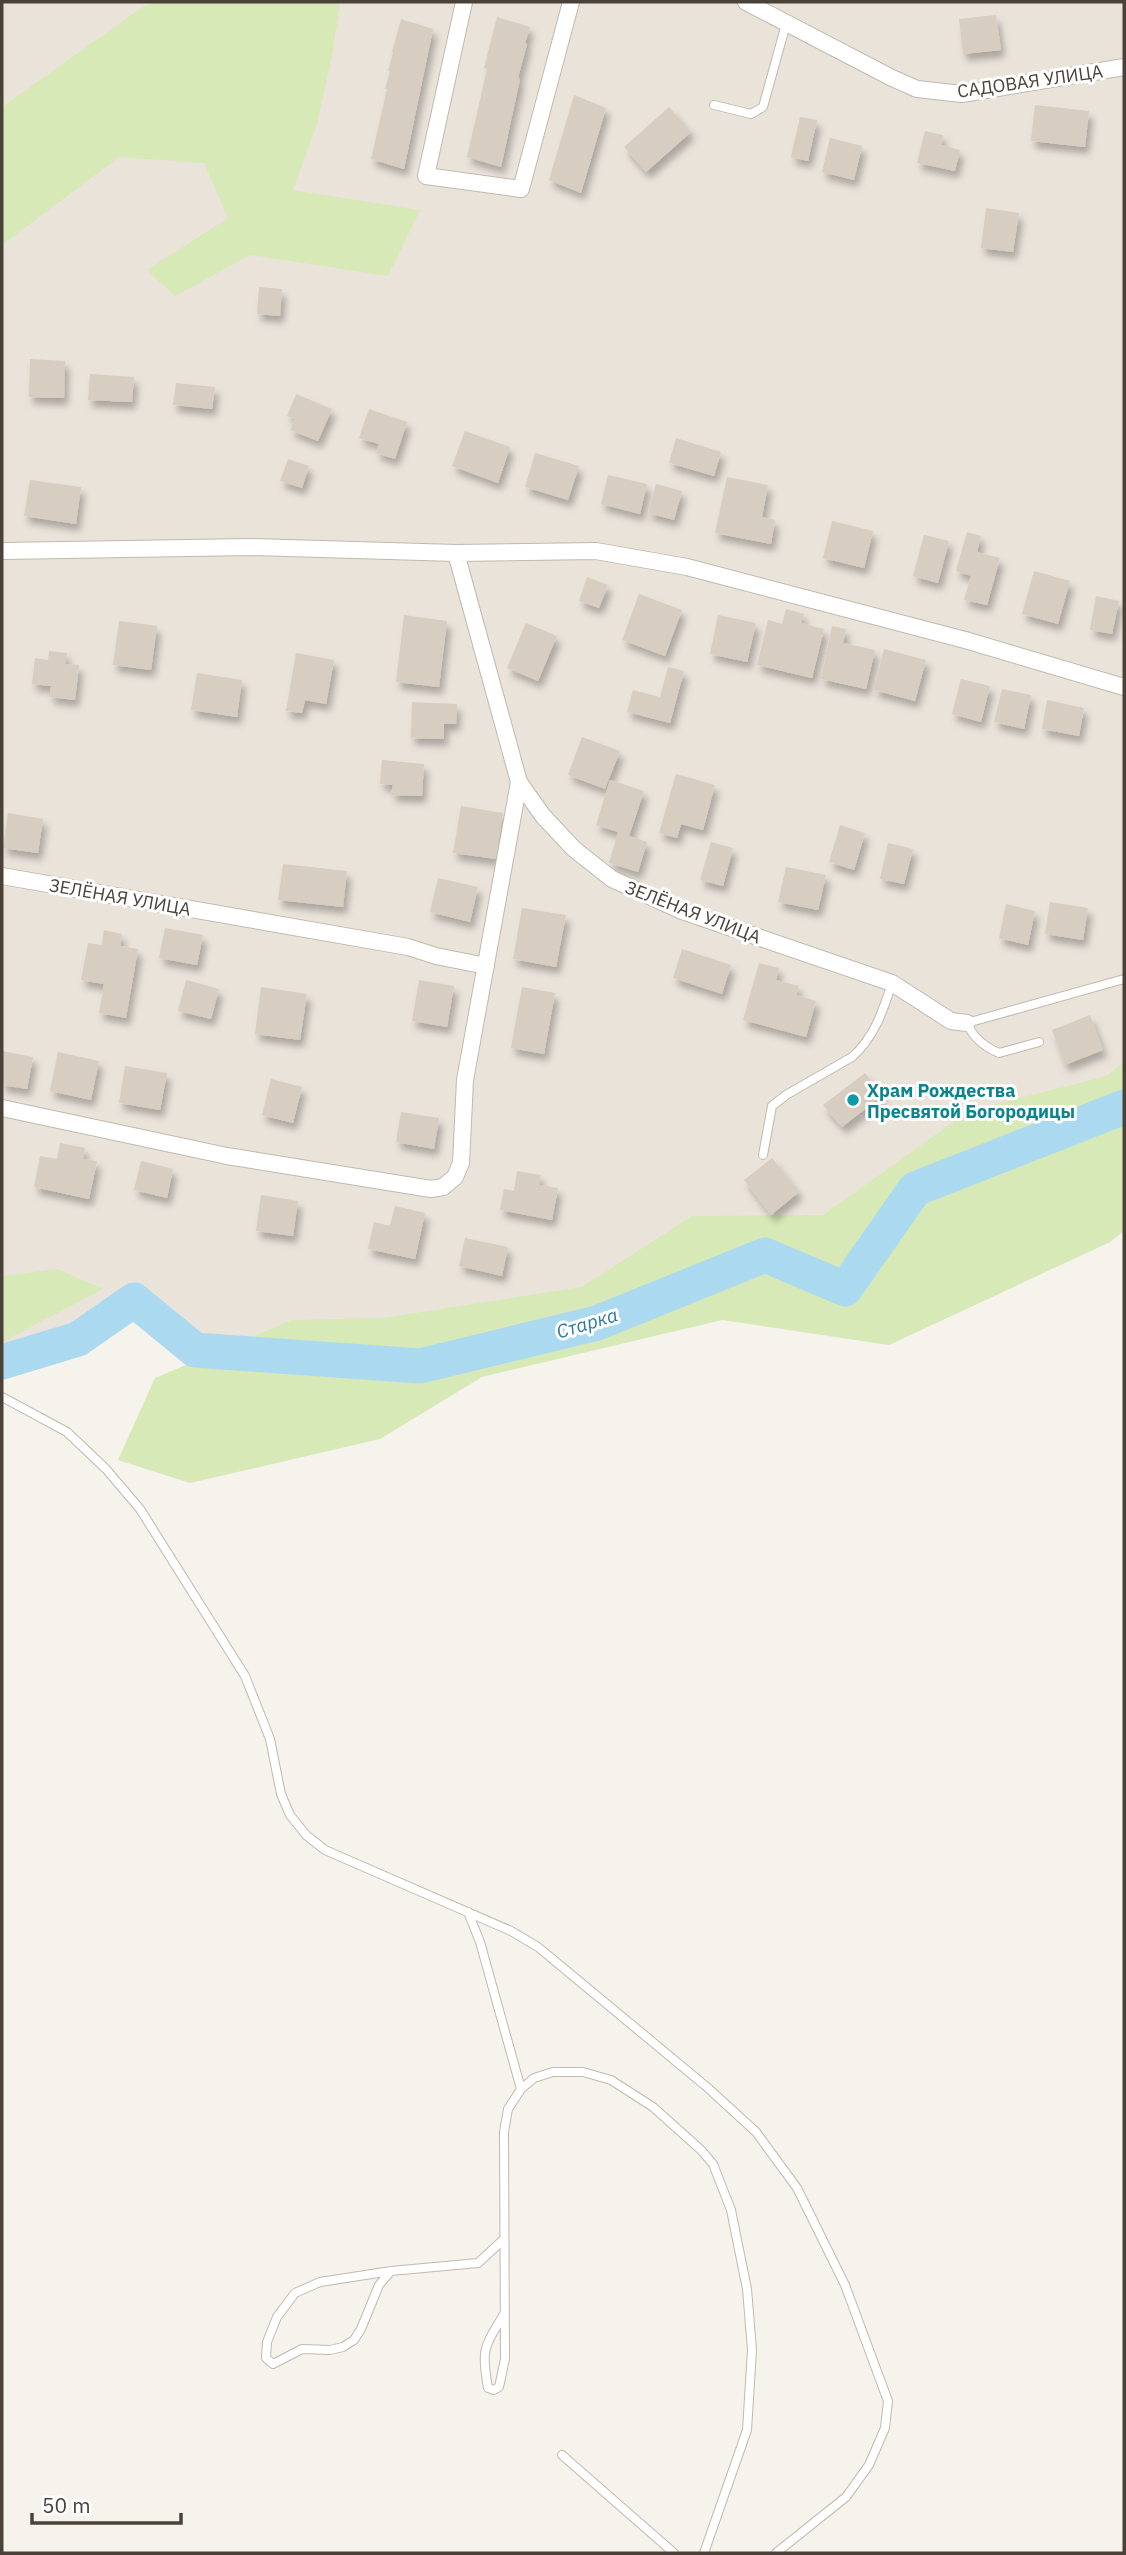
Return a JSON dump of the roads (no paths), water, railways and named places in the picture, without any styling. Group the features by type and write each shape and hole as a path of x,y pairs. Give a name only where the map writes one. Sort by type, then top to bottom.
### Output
{"street":[{"path":"464,2 426,176 520,189 571,2"},
{"name":"САДОВАЯ УЛИЦА","path":"747,2 917,89 962,94 1124,66"},
{"path":"2,551 250,547 456,553 596,551 687,567 965,640 1124,687"},
{"name":"ЗЕЛЁНАЯ УЛИЦА","path":"456,553 519,782 543,816 575,849 612,879 682,911 892,983 951,1021 967,1023"},
{"path":"2,1108 228,1156 431,1189 443,1187 455,1177 461,1163 465,1080 519,782"},
{"name":"ЗЕЛЁНАЯ УЛИЦА","path":"2,876 408,947 486,967"}],"lane":[{"path":"713,105 751,114 764,107 786,24"},
{"path":"1039,1042 999,1053 986,1047 970,1031 967,1023 1124,979"},
{"path":"763,1155 772,1105 860,1050 880,1019 892,983"},
{"path":"2,1397 67,1432 106,1469 140,1509 245,1676 270,1739 281,1794 290,1815 306,1835 325,1850 510,1931 538,1947 708,2088 756,2132 797,2188 845,2285 888,2401 885,2428 862,2476 846,2497 785,2550 776,2553"},
{"path":"468,1912 481,1942 521,2089"},
{"path":"504,2314 484,2347 483,2361 488,2388 494,2390 499,2386 505,2359 504,2132 508,2109 521,2089 534,2078 553,2072 583,2072 611,2080 653,2107 713,2164 731,2210 747,2289 752,2350 747,2430 704,2553"},
{"path":"391,2271 379,2285 354,2340 343,2347 330,2350 302,2349 273,2364 266,2358 267,2342 277,2317 295,2293 320,2282 391,2271 478,2263 504,2239"},
{"path":"562,2455 674,2553"}],"waterway":[{"name":"Старка","path":"2,1362 78,1339 134,1300 195,1350 420,1366 597,1323 765,1255 845,1289 915,1189 1124,1107"}],"place":[{"name":"Храм Рождества Пресвятой Богородицы","path":"853,1100"}]}
